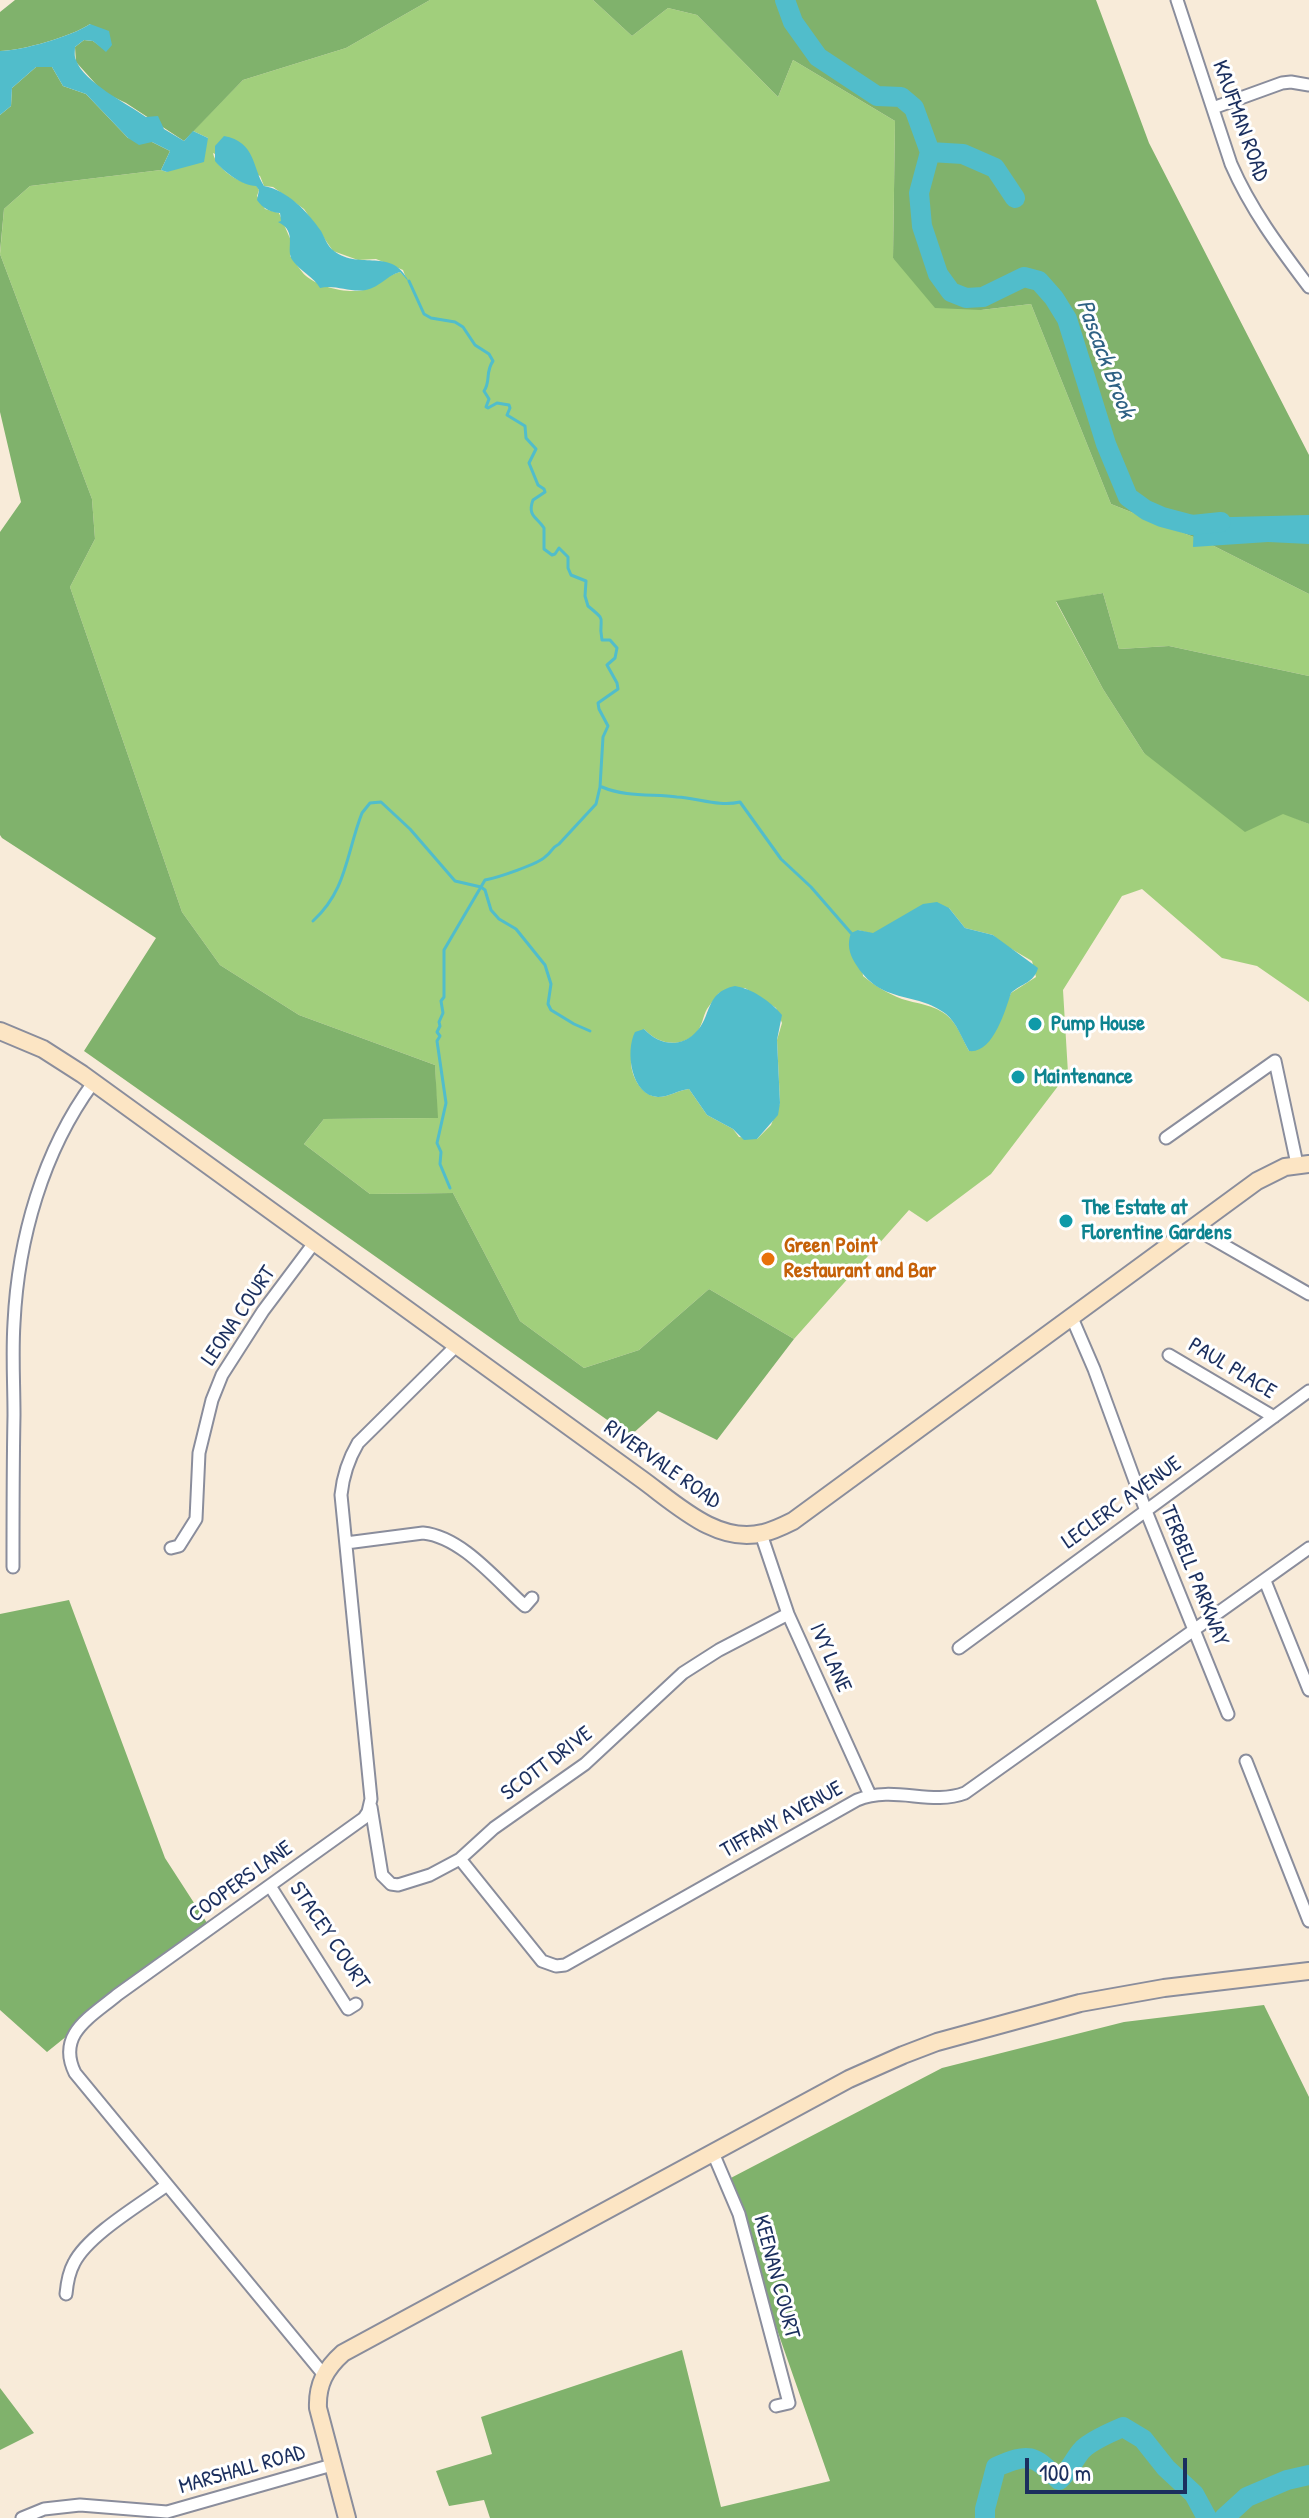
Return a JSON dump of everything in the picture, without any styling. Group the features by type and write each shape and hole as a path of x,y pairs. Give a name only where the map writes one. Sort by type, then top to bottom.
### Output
{"street":[{"name":"KAUFMAN ROAD","path":"1177,0 1231,164 1253,211 1309,287"},
{"path":"1213,108 1282,83 1302,82 1309,85"},
{"name":"RIVERVALE ROAD","path":"0,1031 43,1049 93,1083 708,1526 732,1533 761,1534 804,1514 1257,1181 1303,1164"},
{"path":"1166,1138 1275,1061 1303,1164"},
{"path":"13,1567 13,1359 17,1285 26,1237 43,1178 73,1111 93,1083"},
{"path":"1194,1228 1309,1294"},
{"name":"LEONA COURT","path":"171,1548 179,1546 196,1519 199,1453 208,1413 222,1375 263,1311 314,1243"},
{"name":"TERBELL PARKWAY","path":"1072,1318 1228,1714"},
{"path":"371,1806 341,1495 345,1468 367,1433 456,1346"},
{"name":"PAUL PLACE","path":"1169,1355 1274,1417"},
{"name":"LECLERC AVENUE","path":"959,1648 1309,1391"},
{"path":"346,1543 435,1534 458,1546 525,1606 532,1598"},
{"name":"IVY LANE","path":"761,1534 788,1614 870,1795"},
{"name":"TIFFANY AVENUE","path":"460,1859 542,1961 556,1966 565,1965 870,1795 886,1793 947,1797 965,1793 1309,1548"},
{"path":"1265,1581 1309,1690"},
{"name":"SCOTT DRIVE","path":"371,1806 382,1875 391,1884 398,1885 430,1875 460,1859 494,1828 585,1764 683,1673 719,1650 788,1614"},
{"path":"1246,1761 1309,1921"},
{"name":"COOPERS LANE","path":"324,2375 75,2073 69,2056 73,2036 82,2023 364,1818 371,1806"},
{"name":"STACEY COURT","path":"270,1886 348,2009 356,2004"},
{"path":"347,2518 318,2408 324,2375 343,2353 869,2069 937,2042 1114,1996 1309,1971"},
{"name":"KEENAN COURT","path":"713,2153 739,2214 789,2403 776,2406"},
{"path":"66,2294 74,2263 91,2241 167,2185"},
{"name":"MARSHALL ROAD","path":"22,2518 44,2509 80,2505 168,2515 332,2465"}],"green space":[{"path":"15,0 430,0 346,48 243,80 184,141 126,103 103,92 76,62 75,47 84,40 93,41 107,51 90,24 46,42 0,51 0,12"},
{"path":"430,0 593,0 632,36 668,8 697,15 778,97 793,60 895,121 893,258 981,310 1031,304 1111,504 1206,542 1309,594 1309,676 1169,646 1119,649 1103,593 1056,602 1103,689 1144,753 1309,824 1309,1002 1257,966 1222,958 1142,889 1122,896 1063,990 1068,1073 991,1174 927,1222 909,1210 794,1339 709,1289 639,1350 584,1368 520,1321 453,1193 370,1194 304,1144 324,1119 437,1118 435,1065 299,1015 220,965 182,912 70,587 95,539 92,499 0,254 4,209 30,186 161,170 167,172 208,138 193,131 243,80 346,48","holes":["213,153 260,176 264,186 273,187 304,209 333,251 358,260 376,259 403,270 406,278 400,272 360,291 335,289 312,280 290,256 292,243 279,213 265,209 257,196 259,190 256,185 230,175 219,165","949,908 965,928 993,935 1032,961 1036,977 1011,993 991,1037 969,1051 956,1026 943,1012 897,997 863,976 858,930 873,934","745,988 776,1008 782,1023 777,1040 780,1103 771,1125 757,1139 739,1137 733,1129 707,1115 689,1089 662,1097 652,1096 642,1089 632,1072 632,1051 644,1029 669,1043 690,1038 698,1031 707,1009 719,993"]},
{"path":"593,0 1096,0 1149,143 1309,455 1309,594 1206,542 1111,504 1031,304 981,310 935,308 893,258 895,121 793,60 778,97 697,15 668,8 632,36"},
{"path":"36,67 52,67 63,86 86,94 128,138 152,142 170,151 161,170 30,186 4,209 0,252 0,115 11,106 12,88"},
{"path":"0,254 92,499 95,539 70,587 182,912 220,965 299,1015 435,1065 438,1118 324,1119 304,1144 370,1194 453,1193 520,1321 584,1368 639,1350 709,1289 794,1339 717,1440 658,1411 630,1436 84,1051 156,938 0,835 0,532 21,502 0,412"},
{"path":"1103,593 1119,649 1169,646 1309,676 1309,824 1283,814 1245,832 1144,753 1103,689 1056,601"},
{"path":"69,1600 165,1858 207,1923 47,2052 0,2010 0,1614"},
{"path":"1264,2005 1309,2097 1309,2518 490,2518 484,2500 449,2506 436,2471 492,2454 481,2417 682,2350 721,2507 830,2481 725,2181 942,2068 1124,2022"},
{"path":"0,2388 34,2433 0,2450"}],"water":[{"path":"90,24 109,31 112,45 106,52 93,41 84,40 75,47 75,58 80,68 96,84 146,117 158,116 164,129 184,141 193,131 208,138 204,162 167,172 161,170 170,151 152,142 139,145 128,138 86,94 63,86 52,67 36,67 12,88 11,106 0,115 0,51 46,42"},
{"path":"224,136 248,149 264,186 281,192 303,209 334,251 344,257 394,265 409,282 400,272 366,290 320,288 291,257 290,236 278,222 281,221 280,213 267,210 259,203 256,186 233,177 215,161 215,146"},
{"path":"1309,515 1309,544 1268,542 1193,547 1194,518"},
{"path":"937,902 949,908 965,928 993,935 1038,968 1031,980 1011,993 997,1030 985,1046 977,1050 969,1051 946,1014 876,986 865,977 850,952 851,933 858,930 873,933 923,904"},
{"path":"735,986 761,996 782,1015 777,1040 778,1115 757,1139 744,1140 733,1129 707,1115 689,1089 662,1097 649,1095 636,1081 631,1061 635,1032 644,1029 669,1043 689,1038 700,1027 718,994"}],"waterway":[{"name":"Pascack Brook","path":"785,0 793,22 818,57 877,96 901,97 914,108 930,152 919,193 922,226 938,274 951,292 966,298 983,297 1024,277 1039,281 1067,319 1106,444 1128,497 1162,517 1192,525 1221,522"},
{"path":"930,152 963,154 995,168 1015,198"},
{"path":"409,281 424,314 463,327 475,345 489,354 493,361 484,391 489,399 486,407 497,403 509,405 507,415 525,426 526,438 536,449 529,463 538,485 545,492 533,500 531,510 544,528 544,549 552,555 559,548 568,557 571,575 586,581 585,596 588,606 601,618 602,640 610,640 617,648 615,658 607,665 618,689 598,703 608,726 603,737 596,804 541,860 485,880 444,950 443,1013 437,1041 446,1103 437,1143 441,1152 440,1164 450,1188"},
{"path":"602,787 630,794 740,802 781,859 811,887 851,933"},
{"path":"313,921 333,897 339,884 362,813 370,803 381,802 410,829 455,881 485,890 491,910 516,929 545,965 551,984 548,1004 551,1010 590,1031"},
{"path":"985,2518 996,2467 1017,2459 1031,2458 1059,2480 1083,2449 1123,2427 1143,2439 1166,2468 1194,2494 1207,2518"},
{"path":"1224,2518 1247,2497 1287,2480 1309,2475"}],"place":[{"name":"Pump House","path":"1035,1024"},
{"name":"Maintenance","path":"1018,1077"},
{"name":"The Estate at Florentine Gardens","path":"1066,1221"},
{"name":"Green Point Restaurant and Bar","path":"768,1259"}]}
